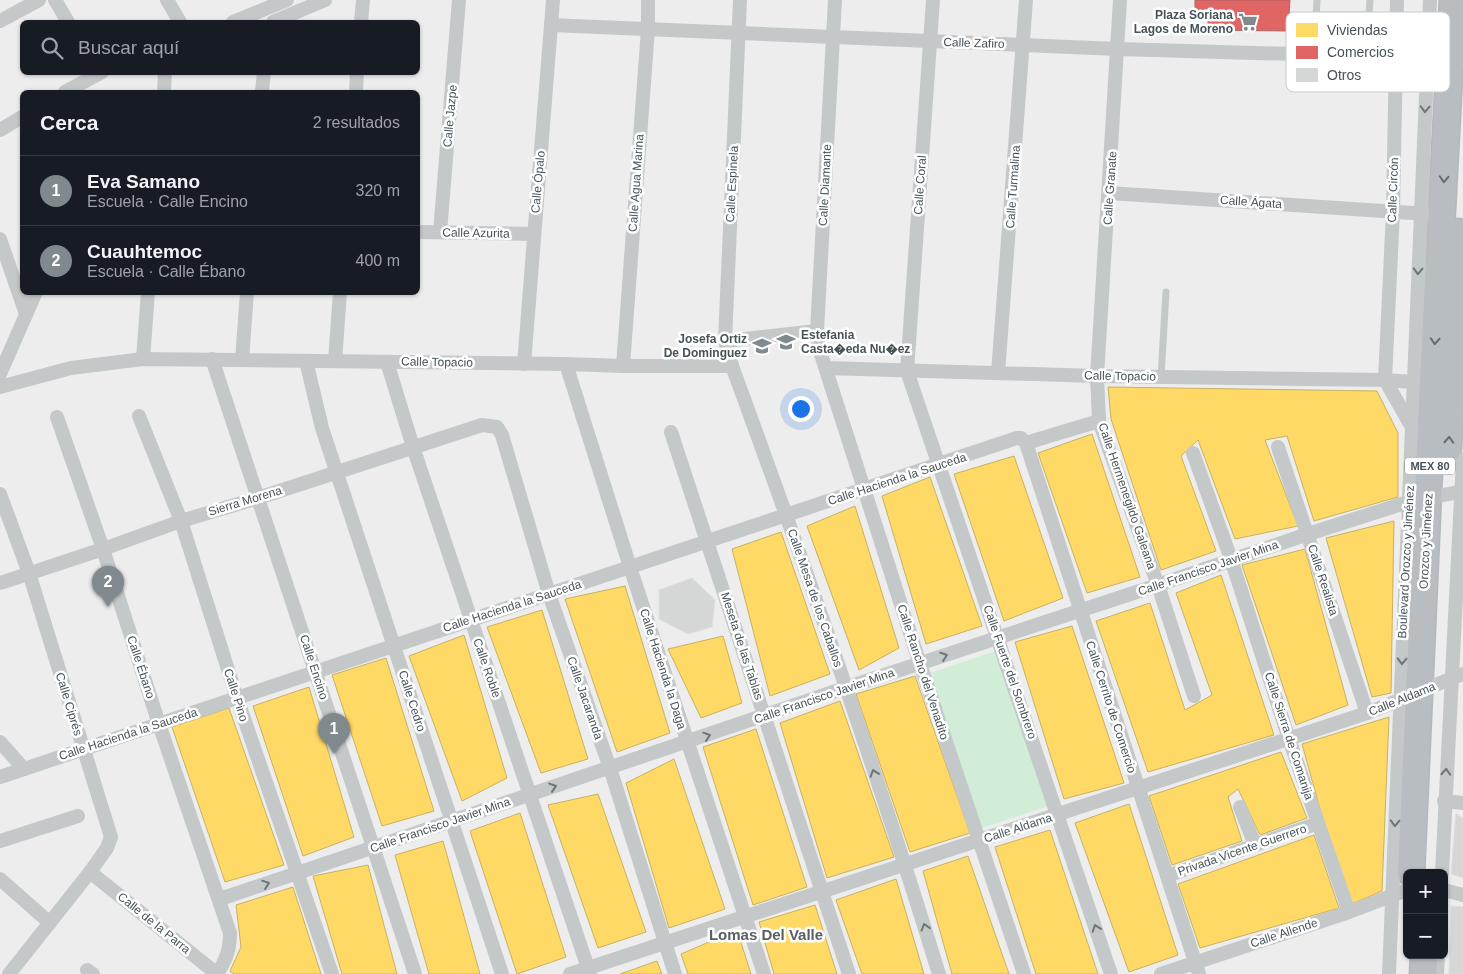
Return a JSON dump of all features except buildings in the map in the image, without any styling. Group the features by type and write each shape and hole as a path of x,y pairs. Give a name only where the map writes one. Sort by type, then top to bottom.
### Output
{"highway":[{"name":"MEX 80","path":"1450,30 1453,0"},
{"name":"Orozco y Jiménez","path":"1442,495 1431,214 1444,92"},
{"name":"Orozco y Jiménez","path":"1428,869 1442,495 1463,156"},
{"name":"Orozco y Jiménez","path":"1411,869 1434,686"},
{"path":"1407,974 1408,959"},
{"path":"1423,974 1424,959"}],"street":[{"path":"0,21 39,0"},
{"path":"55,0 67,20"},
{"path":"167,0 179,20"},
{"path":"278,20 325,0"},
{"path":"361,20 363,0"},
{"name":"Calle Jazpe","path":"440,232 459,0"},
{"name":"Calle Ópalo","path":"524,364 553,0"},
{"name":"Calle Agua Marina","path":"623,366 648,29 648,0"},
{"name":"Calle Espinela","path":"732,366 725,341 740,0"},
{"name":"Calle Diamante","path":"826,368 817,331 835,0"},
{"name":"Calle Coral","path":"907,371 933,0"},
{"name":"Calle Turmalina","path":"998,373 1026,0"},
{"name":"Calle Granate","path":"1097,376 1110,193 1120,0"},
{"path":"238,20 282,1"},
{"name":"Calle Zafiro","path":"551,25 1118,49 1286,53"},
{"path":"74,90 95,75"},
{"path":"164,90 166,75"},
{"path":"262,90 264,75"},
{"path":"356,90 357,75"},
{"name":"Calle Circón","path":"1386,380 1396,92"},
{"path":"0,130 20,119"},
{"name":"Calle Ágata","path":"1110,193 1431,214"},
{"name":"Boulevard Orozco y Jiménez","path":"1389,974 1393,895 1434,686 1442,495 1413,429 1414,382 1431,214"},
{"name":"Calle Azurita","path":"420,232 534,234"},
{"path":"0,239 26,314"},
{"path":"0,374 35,295"},
{"path":"142,359 148,295"},
{"path":"242,360 247,295"},
{"path":"335,361 340,295"},
{"path":"725,341 817,331"},
{"name":"Calle Topacio","path":"0,387 71,368 142,359 732,366"},
{"name":"Calle Encino","path":"212,359 415,974"},
{"name":"Calle Cedro","path":"306,360 322,428 502,974"},
{"name":"Calle Roble","path":"387,362 413,447 590,971"},
{"name":"Calle Hacienda la Daga","path":"566,364 630,568 764,974"},
{"name":"Calle Mesa de los Caballos","path":"732,366 787,515 846,688 905,863 939,974"},
{"name":"Calle Topacio","path":"826,368 1097,376 1414,382"},
{"name":"Calle Rancho del Venadito","path":"826,368 920,664 1024,974"},
{"name":"Calle Fuerte del Sombrero","path":"907,371 1111,974"},
{"name":"Calle Hermenegildo Galeana","path":"1097,376 1099,420 1158,585 1194,696"},
{"path":"1386,380 1413,429"},
{"name":"Calle Pino","path":"139,416 181,521 237,698 332,974"},
{"name":"Calle Ébano","path":"57,417 103,549 230,933 230,948 227,958 217,974"},
{"name":"Calle Hacienda la Sauceda","path":"0,777 1017,438 1022,438 1025,442 1099,420"},
{"name":"Sierra Morena","path":"0,583 181,521 482,425 491,426"},
{"name":"Calle Jacaranda","path":"491,426 497,428 502,435 549,594 610,768 675,974"},
{"name":"Meseta de las Tablas","path":"671,432 849,974"},
{"name":"Calle Cerrito de Comercio","path":"1025,442 1197,968"},
{"name":"Calle Realista","path":"1278,446 1368,713"},
{"name":"Calle Sierra de Comanija","path":"1193,453 1231,559 1289,739 1349,912"},
{"name":"Orozco y Jiménez","path":"1442,495 1463,473 1463,459"},
{"name":"Calle Ciprés","path":"0,494 29,573 111,836 107,848 90,872 9,974"},
{"name":"Calle Francisco Javier Mina","path":"220,899 1231,559 1308,534 1442,495"},
{"name":"Orozco y Jiménez","path":"1434,686 1444,801 1442,869"},
{"name":"Calle Aldama","path":"570,974 590,971 665,943 905,863 979,841 1368,713 1434,686"},
{"path":"0,742 24,769"},
{"path":"1444,801 1463,803"},
{"path":"1240,806 1254,846"},
{"path":"0,841 78,816"},
{"name":"Privada Vicente Guerrero","path":"1166,876 1318,823"},
{"name":"Calle de la Parra","path":"90,872 217,974"},
{"path":"0,879 50,923"},
{"name":"Calle Allende","path":"1161,974 1197,968 1403,891"},
{"path":"1448,891 1463,895"},
{"path":"1438,959 1438,974"}],"lane":[{"path":"1161,377 1166,292"}],"green space":[{"path":"999,650 1052,805 982,828 930,673"}],"place":[{"name":"Plaza Soriana Lagos de Moreno","path":"1248,22"},
{"name":"Estefania Casta�eda Nu�ez","path":"786,342"},
{"name":"Josefa Ortiz De Dominguez","path":"762,346"},
{"name":"Cuauhtemoc","path":"108,607"},
{"name":"Eva Samano","path":"334,754"}],"district":[{"name":"Lomas Del Valle","path":"766,934"}]}
